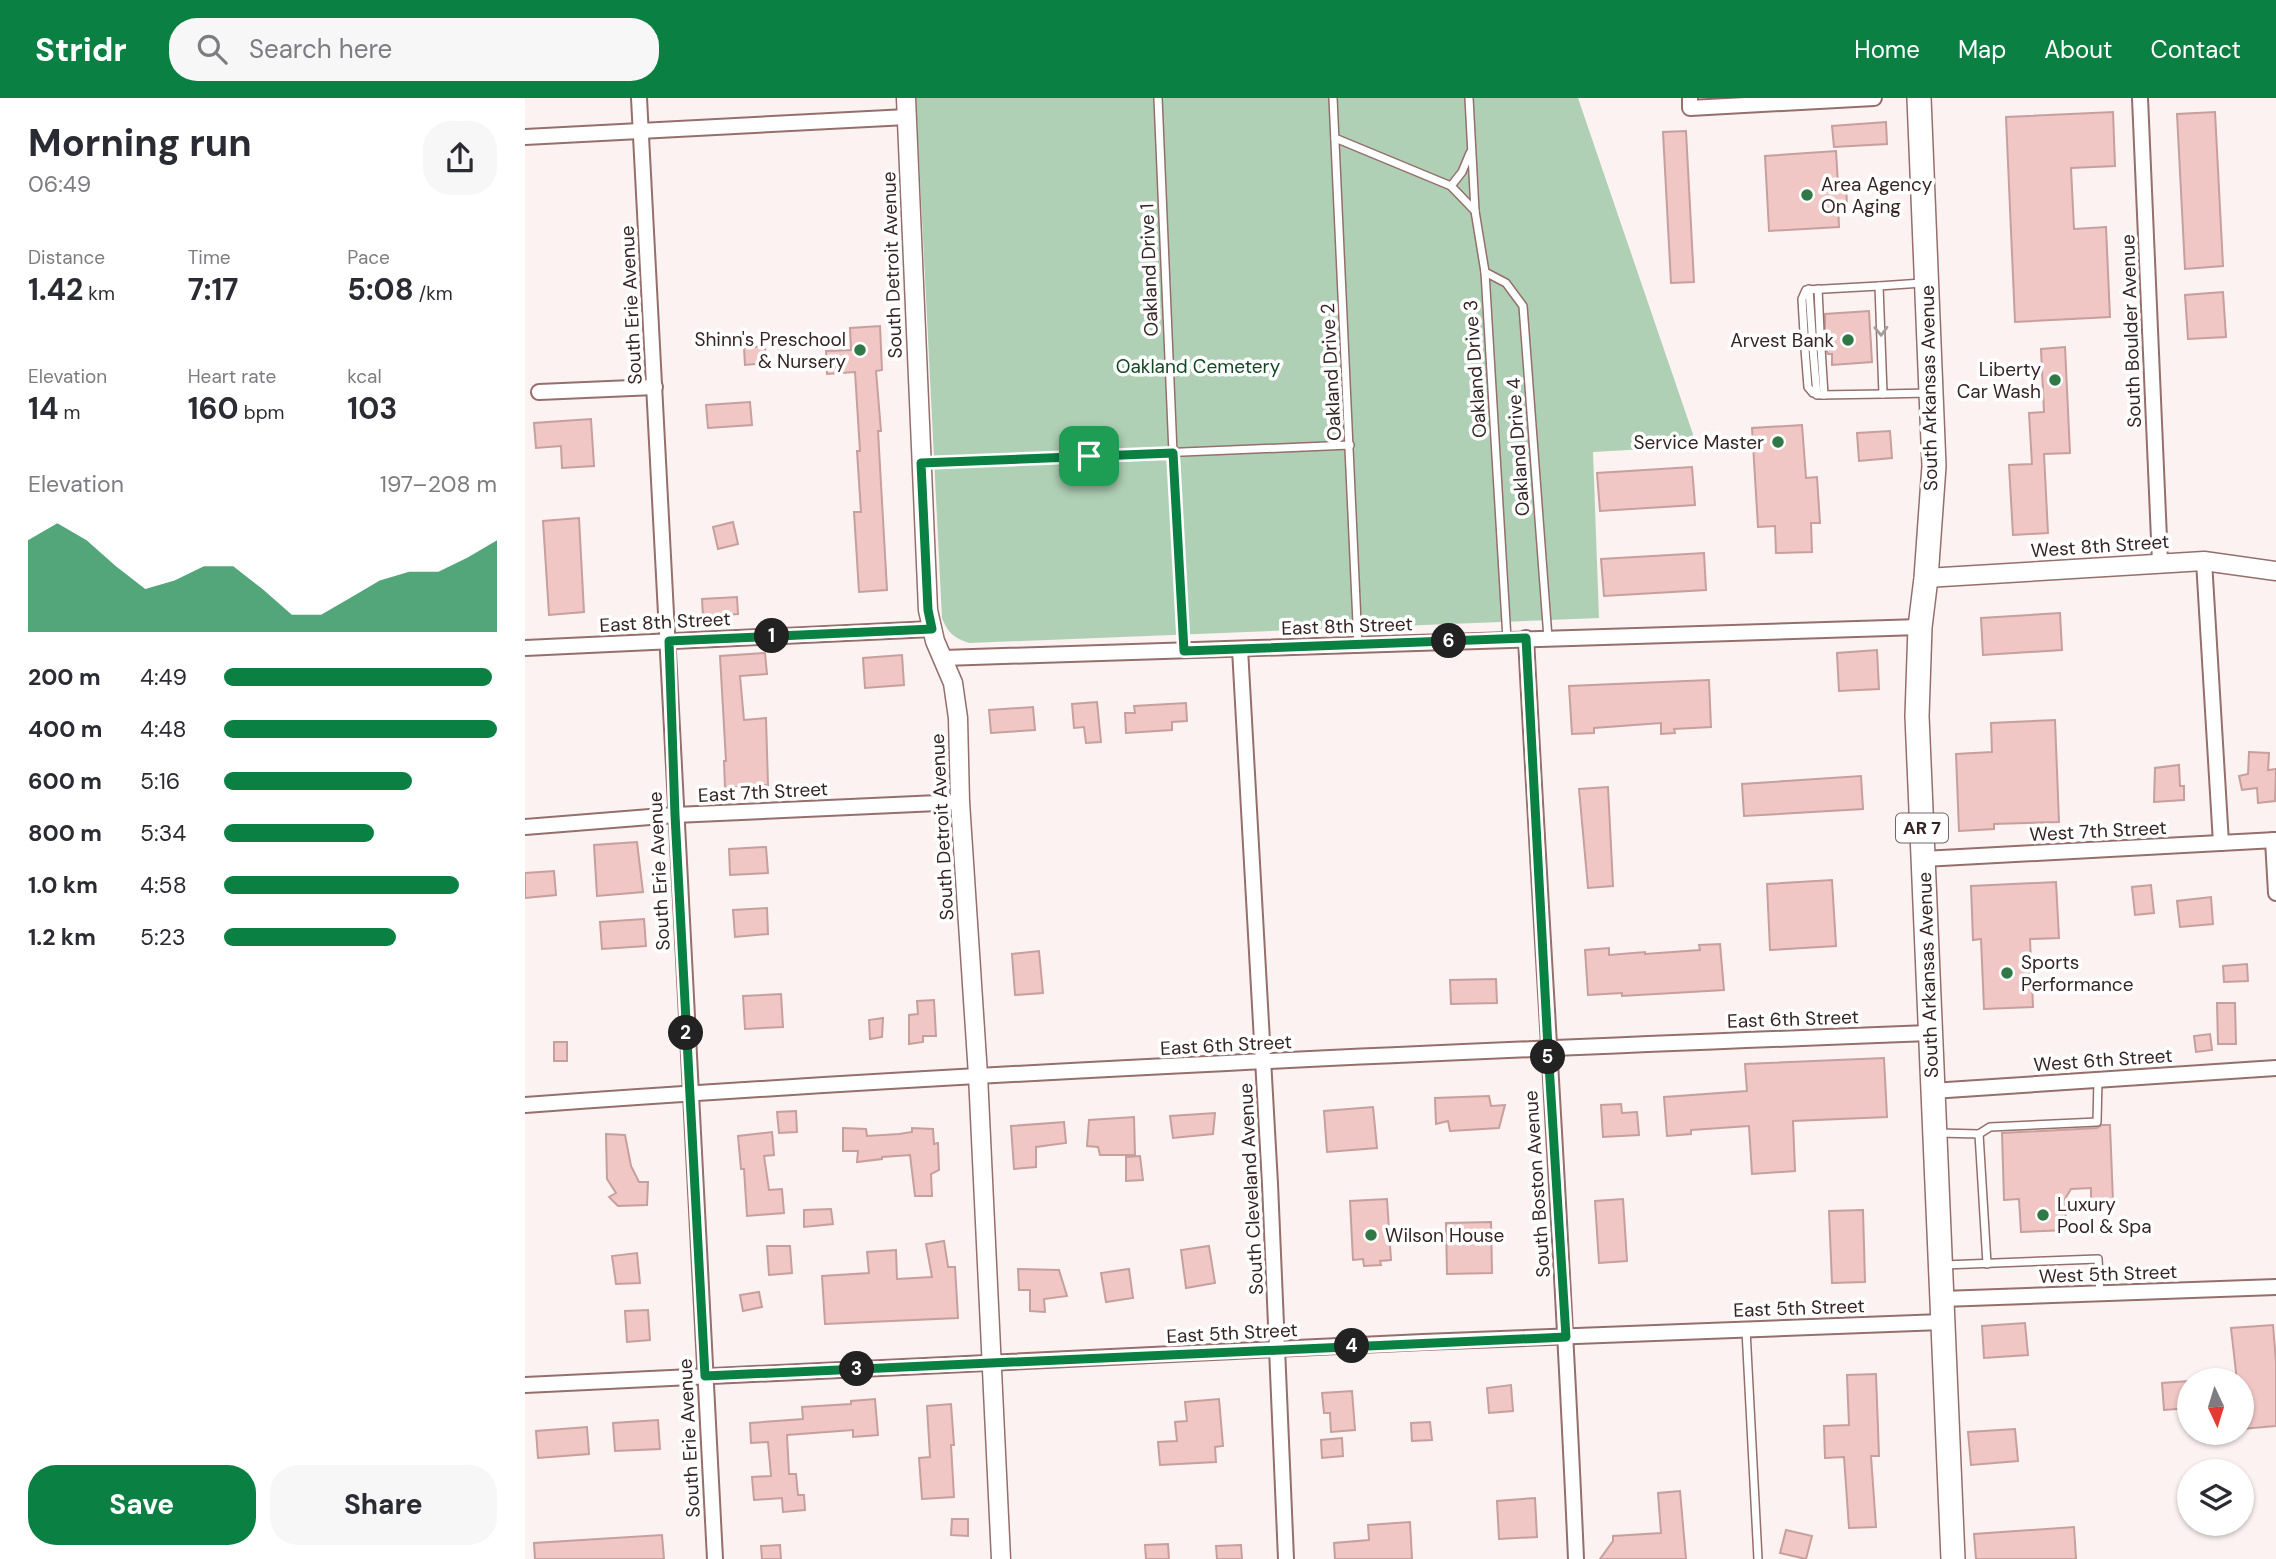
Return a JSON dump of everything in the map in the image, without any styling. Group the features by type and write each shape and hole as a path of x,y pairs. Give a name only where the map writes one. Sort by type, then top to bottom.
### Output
{"highway":[{"name":"South Arkansas Avenue","path":"1919,98 1934,466 1920,627 1917,716 1953,1559"}],"street":[{"name":"South Erie Avenue","path":"639,98 715,1559"},
{"name":"South Detroit Avenue","path":"906,98 928,610 932,629 953,682 958,718 960,802 978,1075 1001,1559"},
{"path":"1690,103 1874,98"},
{"name":"South Boulder Avenue","path":"2140,98 2160,562"},
{"path":"525,137 907,117"},
{"path":"539,392 655,387"},
{"path":"2204,561 2221,844"},
{"name":"West 8th Street","path":"1926,578 2204,561 2276,571"},
{"name":"East 8th Street","path":"943,658 1920,627"},
{"name":"East 8th Street","path":"525,648 932,629"},
{"name":"South Boston Avenue","path":"1526,638 1576,1559"},
{"name":"South Cleveland Avenue","path":"1240,649 1279,1350 1286,1559"},
{"name":"East 7th Street","path":"525,827 675,815 960,802"},
{"path":"2275,840 2276,893"},
{"name":"West 7th Street","path":"1923,859 2275,840"},
{"name":"East 6th Street","path":"525,1105 978,1075 1929,1033"},
{"name":"West 6th Street","path":"1932,1091 2276,1068"},
{"name":"West 5th Street","path":"1942,1299 2276,1287"},
{"name":"East 5th Street","path":"525,1385 1942,1322"}],"lane":[{"name":"Oakland Drive 1","path":"1158,98 1184,651"},
{"name":"Oakland Drive 2","path":"1333,98 1358,645"},
{"name":"Oakland Drive 3","path":"1469,98 1475,211 1485,272 1507,639"},
{"path":"1335,138 1451,186 1475,211"},
{"path":"1451,186 1462,172 1472,149"},
{"name":"Oakland Drive 4","path":"1485,272 1506,283 1523,306 1548,638"},
{"path":"1813,289 1812,333 1802,299 1806,290 1813,289 1926,283"},
{"path":"1879,286 1883,394"},
{"path":"1820,395 1813,348 1808,387 1820,395 1931,393"},
{"path":"921,463 1350,445"},
{"path":"1934,1133 1979,1133 1990,1127 2097,1122 2098,1080"},
{"path":"1979,1133 1987,1264"},
{"path":"1940,1265 2098,1259 2100,1293"},
{"path":"1746,1330 1758,1559"}],"green space":[{"name":"Oakland Cemetery","path":"916,98 1578,98 1697,446 1593,452 1599,618 969,643 955,637 942,618"}],"building":[{"path":"2113,112 2115,166 2071,168 2074,229 2106,227 2110,317 2015,322 2006,117"},
{"path":"2215,112 2223,266 2185,269 2177,114"},
{"path":"1886,122 1887,144 1834,147 1832,126"},
{"path":"1686,131 1694,282 1671,283 1663,132"},
{"name":"Area Agency On Aging","path":"1836,151 1838,184 1846,184 1847,206 1838,206 1839,227 1769,231 1765,156"},
{"path":"2223,292 2226,337 2188,339 2185,295"},
{"name":"Arvest Bank","path":"1869,311 1872,362 1832,365 1832,354 1828,354 1824,343 1802,344 1802,339 1821,338 1825,335 1825,314"},
{"path":"880,326 882,370 876,371 887,590 859,592 854,512 861,512 857,451 860,451 855,372 827,374 826,351 851,350 850,328"},
{"path":"765,346 766,363 745,365 744,348"},
{"path":"2065,347 2070,453 2044,454 2048,533 2013,535 2009,465 2032,464 2029,413 2044,412 2041,349"},
{"path":"750,402 752,425 708,428 706,405"},
{"path":"591,419 594,466 562,468 561,446 536,448 534,423"},
{"path":"1802,425 1806,478 1817,477 1820,523 1811,523 1812,552 1776,553 1775,526 1758,527 1752,428"},
{"path":"1890,431 1892,458 1859,461 1857,433"},
{"path":"1692,467 1695,505 1600,511 1597,473"},
{"path":"579,518 584,612 549,615 543,521"},
{"path":"733,522 738,544 718,549 713,527"},
{"path":"1704,553 1706,590 1604,596 1601,559"},
{"path":"737,597 738,614 703,616 702,599"},
{"path":"2060,613 2062,650 1983,655 1981,618"},
{"path":"1877,650 1879,689 1839,691 1837,653"},
{"path":"765,653 767,674 740,676 744,720 766,718 768,785 725,788 720,656"},
{"path":"902,655 904,685 865,688 863,658"},
{"path":"1709,680 1711,727 1674,729 1675,733 1661,734 1661,723 1594,728 1594,733 1572,734 1569,686"},
{"path":"1097,702 1101,742 1086,743 1084,727 1074,728 1072,704"},
{"path":"1186,703 1187,721 1172,722 1172,730 1126,733 1125,713 1135,713 1134,706"},
{"path":"1033,707 1035,730 991,733 989,710"},
{"path":"2055,720 2059,822 1994,824 1994,829 1959,831 1956,754 1992,752 1991,723"},
{"path":"2249,752 2269,753 2268,770 2276,769 2275,801 2258,803 2257,788 2242,790 2239,776 2248,774"},
{"path":"2179,765 2184,800 2154,802 2155,768"},
{"path":"1861,776 1863,809 1744,816 1742,784"},
{"path":"1608,787 1613,886 1588,888 1579,789"},
{"path":"637,842 643,892 597,896 594,845"},
{"path":"766,847 768,873 730,875 729,849"},
{"path":"554,871 556,895 525,898 525,873"},
{"path":"1832,880 1836,946 1770,950 1767,884"},
{"name":"Sports Performance","path":"2056,882 2059,938 2030,939 2033,1007 1984,1009 1981,939 1973,940 1971,886"},
{"path":"2151,885 2154,913 2135,915 2132,887"},
{"path":"2211,897 2213,924 2180,927 2177,901"},
{"path":"767,908 768,934 735,937 733,910"},
{"path":"644,919 646,946 602,949 600,922"},
{"path":"1720,944 1724,990 1622,996 1622,993 1588,995 1585,950 1609,948 1609,955 1645,954 1700,950 1699,945"},
{"path":"1039,951 1043,993 1015,995 1012,954"},
{"path":"2247,964 2248,981 2224,982 2223,966"},
{"path":"1496,979 1497,1003 1451,1004 1450,980"},
{"path":"781,994 783,1027 745,1029 743,996"},
{"path":"934,1000 936,1036 923,1036 923,1042 909,1044 909,1015 918,1014 917,1001"},
{"path":"2217,1003 2235,1003 2236,1044 2218,1044"},
{"path":"883,1018 882,1037 870,1039 869,1020"},
{"path":"2210,1034 2212,1050 2196,1052 2194,1036"},
{"path":"554,1042 567,1042 567,1061 554,1061"},
{"path":"1884,1058 1887,1117 1793,1121 1795,1171 1752,1174 1749,1126 1691,1130 1691,1134 1667,1136 1664,1097 1747,1091 1745,1064"},
{"path":"1489,1096 1491,1106 1505,1105 1499,1128 1450,1131 1448,1121 1436,1124 1435,1098"},
{"path":"1621,1104 1622,1113 1637,1112 1639,1135 1603,1137 1601,1105"},
{"path":"1373,1107 1377,1148 1327,1152 1324,1111"},
{"path":"796,1111 797,1132 779,1133 777,1112"},
{"path":"1215,1113 1213,1134 1173,1138 1170,1116"},
{"path":"1134,1117 1135,1155 1100,1155 1098,1147 1087,1146 1089,1120"},
{"path":"1064,1122 1066,1143 1036,1147 1036,1167 1014,1169 1011,1126"},
{"path":"2110,1125 2113,1202 2091,1202 2091,1188 2071,1189 2065,1199 2066,1230 2021,1232 2019,1199 2004,1200 2002,1133 2097,1128"},
{"path":"843,1128 866,1129 867,1136 912,1132 912,1128 933,1129 934,1144 938,1143 939,1170 931,1174 932,1196 915,1196 910,1155 857,1162 858,1151 843,1151"},
{"path":"772,1132 774,1155 764,1156 769,1190 782,1189 784,1213 747,1216 744,1169 741,1169 738,1136"},
{"path":"606,1134 625,1135 631,1166 639,1182 648,1182 647,1205 618,1206 609,1197 616,1193 607,1179"},
{"path":"1140,1156 1143,1180 1126,1181 1126,1157"},
{"name":"Wilson House","path":"1387,1199 1391,1260 1380,1261 1381,1265 1364,1266 1363,1259 1353,1260 1350,1201"},
{"path":"1623,1199 1627,1261 1599,1263 1595,1201"},
{"path":"831,1209 833,1224 804,1227 804,1210"},
{"path":"1863,1210 1865,1282 1832,1283 1829,1211"},
{"path":"1491,1222 1492,1273 1447,1274 1446,1223"},
{"path":"944,1241 948,1267 955,1267 958,1318 825,1324 822,1276 869,1273 867,1252 896,1250 897,1279 932,1277 926,1244"},
{"path":"767,1246 790,1246 792,1273 769,1275"},
{"path":"1209,1246 1215,1283 1186,1288 1181,1250"},
{"path":"637,1253 640,1283 616,1284 612,1256"},
{"path":"1018,1269 1059,1270 1067,1296 1044,1299 1045,1312 1030,1311 1030,1290 1019,1290"},
{"path":"1129,1269 1133,1298 1106,1302 1101,1273"},
{"path":"759,1292 762,1307 743,1311 740,1295"},
{"path":"648,1310 650,1340 627,1342 625,1311"},
{"path":"2025,1323 2028,1355 1984,1358 1982,1326"},
{"path":"2273,1325 2276,1426 2254,1428 2254,1368 2236,1368 2231,1328"},
{"path":"1876,1374 1879,1456 1871,1456 1876,1527 1849,1528 1844,1457 1825,1458 1824,1426 1849,1425 1847,1375"},
{"path":"2177,1382 2177,1409 2164,1410 2162,1383"},
{"path":"1511,1385 1513,1411 1489,1413 1487,1388"},
{"path":"1352,1391 1355,1430 1331,1432 1330,1413 1324,1413 1322,1393"},
{"path":"875,1399 878,1435 853,1437 853,1430 787,1435 789,1474 796,1474 798,1495 804,1495 805,1510 783,1512 782,1498 754,1500 752,1477 771,1476 768,1442 751,1443 750,1423 803,1419 802,1407 851,1404 851,1401"},
{"path":"1219,1399 1223,1446 1215,1447 1216,1462 1160,1465 1158,1442 1177,1441 1175,1422 1187,1421 1185,1402"},
{"path":"951,1404 954,1497 922,1499 919,1458 930,1457 927,1406"},
{"path":"658,1420 660,1449 615,1451 613,1423"},
{"path":"1430,1422 1432,1440 1412,1441 1411,1423"},
{"path":"587,1427 589,1454 538,1458 536,1431"},
{"path":"2015,1429 2018,1461 1971,1465 1968,1432"},
{"path":"1342,1438 1343,1456 1322,1458 1321,1440"},
{"path":"1680,1491 1686,1559 1600,1559 1613,1541 1613,1536 1661,1533 1658,1493"},
{"path":"1535,1498 1537,1537 1499,1539 1497,1501"},
{"path":"952,1519 968,1519 968,1536 951,1535"},
{"path":"1410,1522 1412,1559 1335,1559 1334,1543 1369,1540 1368,1525"},
{"path":"2074,1527 2076,1559 1976,1559 1974,1534"},
{"path":"1786,1530 1812,1536 1806,1559 1780,1553"},
{"path":"662,1535 664,1559 535,1559 534,1543"},
{"path":"1168,1544 1169,1559 1146,1559 1145,1545"},
{"path":"780,1545 781,1559 762,1559 761,1546"},
{"path":"1241,1545 1242,1559 1217,1559 1216,1546"}],"place":[{"name":"Area Agency On Aging","path":"1807,195"},
{"name":"Arvest Bank","path":"1848,340"},
{"name":"Shinn's Preschool & Nursery","path":"860,350"},
{"name":"Liberty Car Wash","path":"2055,380"},
{"name":"Service Master","path":"1778,442"},
{"name":"Sports Performance","path":"2007,973"},
{"name":"Luxury Pool & Spa","path":"2043,1215"},
{"name":"Wilson House","path":"1371,1235"}],"route":[{"path":"1173,453 1184,651 1526,638 1566,1337 705,1376 675,815 669,641 932,629 928,610 921,463 1089,456 1173,453"}]}
